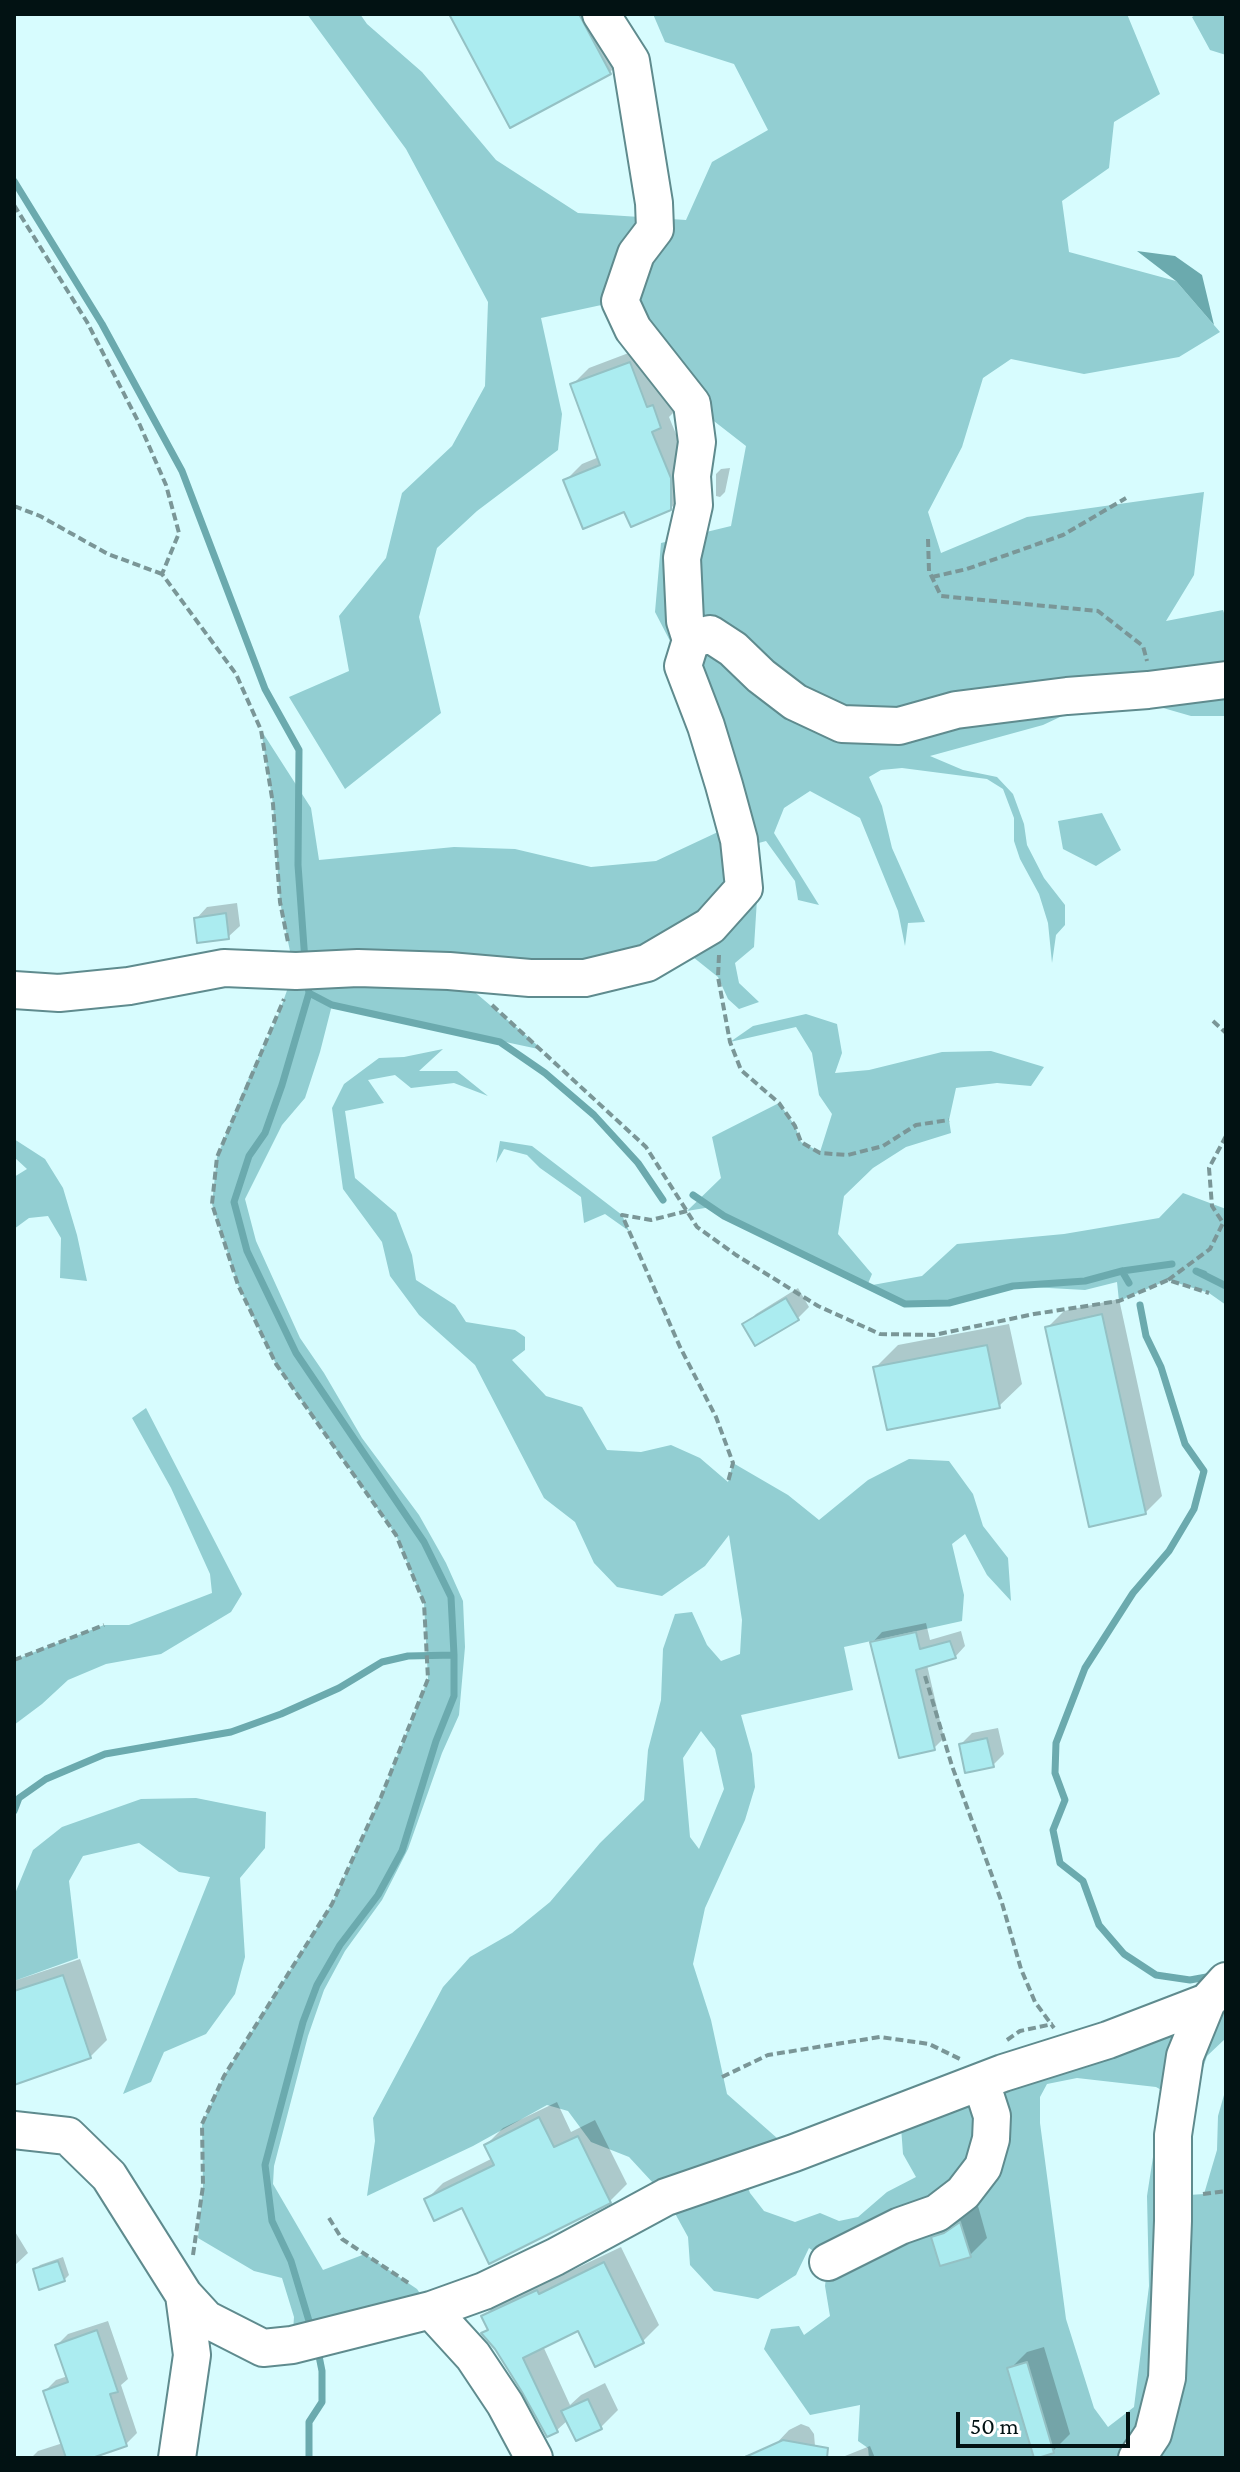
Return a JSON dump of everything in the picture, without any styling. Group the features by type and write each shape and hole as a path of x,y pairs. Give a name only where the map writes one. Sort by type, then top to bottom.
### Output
{"street":[{"path":"14,990 59,993 101,989 224,968 358,968 530,978 585,978 647,963 710,926 744,888 739,840 724,785 683,666 691,640 685,621 682,558 694,505 692,476 697,442 692,404 633,329 620,301 636,254 655,229 654,203 631,61 601,14"},
{"path":"691,640 710,634 733,649 795,702 842,724 899,726 984,705 1226,680"},
{"path":"14,2130 68,2136 109,2176 184,2295 206,2319 263,2348 292,2345 431,2310 484,2291 666,2197 794,2153 971,2071 1056,2040 1217,1992"},
{"path":"1137,2458 1153,2434 1167,2378 1173,2135 1185,2056 1217,1992"},
{"path":"828,2262 900,2226 937,2213 963,2193 983,2167 991,2139 992,2116 971,2071"},
{"path":"177,2458 192,2355 184,2295"},
{"path":"431,2310 473,2356 505,2404 534,2458"}],"path":[{"path":"14,205 87,322 139,423 166,485 179,533 162,574"},
{"path":"932,577 967,569 1063,535 1126,498"},
{"path":"14,506 40,516 108,554 162,574 236,674 261,730 273,804 280,902 304,970 217,1157 212,1204 238,1285 276,1364 396,1535 424,1603 428,1679 381,1797 332,1904 231,2064 202,2124 203,2186 198,2238 184,2295"},
{"path":"928,539 929,571 941,596 1098,611 1143,646 1156,689"},
{"path":"719,950 718,977 730,1042 741,1070 779,1103 795,1126 801,1142 820,1153 848,1155 883,1146 916,1125 949,1120"},
{"path":"486,1000 646,1147 697,1227 818,1306 880,1334 934,1335 1034,1314 1119,1301 1168,1280 1210,1249 1223,1223 1212,1206 1209,1168 1226,1136"},
{"path":"1213,1021 1226,1033"},
{"path":"687,1211 651,1220 622,1215 680,1347 716,1417 733,1463 728,1482"},
{"path":"1168,1280 1209,1293"},
{"path":"14,1660 104,1625"},
{"path":"925,1676 952,1766 1002,1903 1021,1969 1056,2040"},
{"path":"996,2047 1020,2031 1056,2040"},
{"path":"722,2077 768,2055 880,2037 929,2044 971,2071"},
{"path":"329,2218 342,2239 417,2289 431,2310"}],"shaded area":[{"path":"307,14 360,14 367,24 422,72 496,160 578,213 686,220 712,162 768,130 734,64 665,42 653,14 1127,14 1160,94 1114,122 1109,168 1062,201 1069,252 1176,281 1220,332 1179,357 1084,374 1011,359 983,378 962,447 928,512 941,553 1027,517 1204,492 1194,575 1166,621 1223,610 1226,619 1226,716 1191,716 1111,693 1043,725 930,756 963,770 997,777 1013,794 1024,824 1027,845 1044,878 1065,905 1065,925 1056,935 1052,963 1048,923 1039,894 1020,859 1014,841 1014,818 1003,789 987,779 902,768 881,770 869,777 882,806 892,848 925,922 908,923 905,946 898,911 860,818 810,791 784,808 774,833 819,905 798,900 795,881 766,841 755,844 758,883 754,947 735,963 739,983 759,1002 739,1009 728,999 718,977 678,945 647,963 451,972 543,1050 332,1005 305,1098 282,1125 245,1199 256,1241 300,1338 362,1438 419,1515 446,1563 463,1601 465,1647 459,1715 408,1849 382,1900 345,1951 324,1990 308,2036 274,2166 273,2184 323,2270 365,2254 417,2289 431,2310 292,2345 294,2317 282,2278 254,2271 198,2238 203,2186 202,2124 224,2076 332,1904 381,1797 428,1679 424,1603 396,1535 276,1364 238,1285 212,1204 217,1157 276,1021 294,971 280,902 273,804 261,730 311,808 319,860 454,847 515,849 591,867 656,861 735,824 683,666 655,612 661,543 731,526 746,446 692,404 620,301 541,318 562,414 558,450 477,511 437,548 419,617 441,713 345,789 289,697 349,671 339,616 386,558 402,493 452,446 485,386 488,302 406,149"},
{"path":"1197,14 1226,14 1226,55 1210,50 1192,17"},
{"path":"1137,251 1175,256 1202,275 1214,325 1176,281"},
{"path":"1102,813 1121,850 1096,866 1063,849 1058,821"},
{"path":"806,1014 837,1024 842,1053 835,1073 869,1070 942,1052 991,1051 1044,1067 1031,1086 997,1083 956,1088 949,1120 951,1133 906,1147 873,1168 844,1196 838,1234 872,1274 867,1286 922,1276 957,1244 1064,1234 1159,1218 1183,1193 1226,1209 1226,1305 1209,1293 1168,1280 1119,1301 1117,1282 1085,1290 1013,1286 949,1303 905,1304 866,1287 761,1235 711,1207 687,1211 721,1178 712,1137 779,1103 795,1126 801,1142 820,1152 832,1114 819,1095 812,1053 796,1027 730,1042 753,1026"},
{"path":"443,1049 419,1071 457,1071 488,1096 454,1083 411,1088 395,1075 368,1080 384,1103 345,1111 355,1178 396,1213 412,1255 416,1280 455,1305 466,1322 515,1330 525,1337 525,1350 512,1360 546,1396 582,1407 607,1450 641,1452 671,1445 700,1458 728,1482 733,1463 788,1495 819,1520 868,1480 909,1459 949,1461 973,1494 983,1526 1008,1558 1011,1601 987,1575 965,1534 952,1544 964,1595 962,1621 844,1647 853,1690 741,1715 752,1754 755,1787 745,1820 705,1908 693,1964 711,2020 727,2094 794,2153 742,2172 750,2193 764,2211 795,2222 820,2213 839,2221 858,2217 887,2192 916,2177 903,2154 900,2113 1226,1981 1226,2038 1207,2056 1195,2091 1190,2135 1189,2195 1204,2194 1217,2150 1218,2116 1226,2088 1226,2458 869,2458 868,2448 858,2441 860,2405 810,2415 764,2349 771,2329 799,2326 804,2335 830,2316 825,2286 828,2261 809,2248 796,2275 758,2299 714,2291 690,2265 688,2237 666,2197 629,2157 591,2142 568,2111 547,2105 473,2146 367,2196 375,2141 373,2118 443,1987 470,1957 512,1933 550,1902 600,1843 644,1800 648,1750 661,1700 663,1649 675,1614 692,1612 707,1645 721,1661 740,1654 742,1620 729,1535 705,1566 662,1596 617,1587 594,1563 575,1522 544,1498 475,1365 419,1315 390,1276 382,1242 343,1189 332,1108 344,1084 379,1058 404,1057","holes":["701,1731 715,1749 724,1789 699,1849 690,1837 683,1758","1077,2078 1156,2087 1178,2099 1173,2135 1153,2157 1147,2196 1149,2286 1134,2407 1108,2427 1094,2408 1066,2319 1040,2123 1040,2097 1047,2084"]},
{"path":"14,1139 45,1159 63,1188 87,1281 60,1278 61,1238 48,1216 29,1218 14,1229 14,1177 27,1169 14,1157"},
{"path":"500,1141 532,1146 622,1215 629,1231 605,1214 584,1223 581,1197 527,1155 504,1149 496,1163"},
{"path":"146,1408 242,1594 231,1612 161,1654 106,1664 68,1680 14,1725 14,1660 104,1625 129,1625 212,1593 210,1574 171,1488 132,1418"},
{"path":"196,1798 266,1812 265,1848 240,1878 245,1957 235,1994 206,2034 164,2052 151,2082 123,2094 210,1877 179,1872 139,1843 83,1856 69,1881 78,1958 14,1981 14,1896 33,1850 62,1827 141,1799"}],"building":[{"path":"449,14 579,14 611,74 510,128"},
{"path":"630,362 647,407 653,405 661,428 652,432 671,478 671,510 631,527 624,512 583,529 563,480 600,465 570,384"},
{"path":"226,913 229,939 197,943 194,918"},
{"path":"786,1298 799,1320 755,1346 742,1324"},
{"path":"1102,1314 1146,1514 1089,1527 1045,1327"},
{"path":"987,1345 1000,1408 887,1430 873,1367"},
{"path":"916,1632 920,1649 950,1641 956,1658 916,1670 935,1750 899,1758 870,1642"},
{"path":"987,1738 994,1767 965,1773 959,1744"},
{"path":"63,1975 91,2058 14,2085 14,1991"},
{"path":"539,2117 554,2147 578,2136 611,2203 489,2264 462,2208 434,2221 424,2199 494,2165 484,2145"},
{"path":"960,2222 971,2257 940,2266 931,2237 944,2233"},
{"path":"58,2261 65,2281 39,2290 33,2269"},
{"path":"604,2262 644,2343 595,2367 578,2331 523,2358 558,2432 547,2437 495,2349 481,2333 488,2330 481,2316 537,2290 539,2294"},
{"path":"97,2330 118,2392 110,2394 127,2446 92,2458 66,2458 43,2391 68,2382 55,2345"},
{"path":"1027,2362 1054,2453 1038,2458 1034,2458 1007,2368"},
{"path":"588,2399 602,2429 576,2441 561,2411"},
{"path":"783,2440 828,2448 827,2458 743,2458"}],"waterway":[{"path":"14,181 102,324 182,471 265,689 299,750 298,865 305,961"},
{"path":"307,981 309,993 282,1085 265,1133 249,1156 234,1202 247,1251 296,1353 424,1542 451,1597 454,1655 454,1696 436,1741 402,1851 378,1895 340,1945 317,1985 303,2022 265,2165 272,2221 291,2261 312,2331"},
{"path":"309,993 332,1005 500,1042 545,1073 594,1115 638,1163 663,1200"},
{"path":"693,1195 724,1216 905,1304 949,1303 1013,1286 1085,1281 1122,1271 1172,1264"},
{"path":"1122,1271 1129,1283"},
{"path":"1204,1274 1196,1271 1226,1286"},
{"path":"1140,1305 1146,1336 1161,1367 1185,1444 1204,1471 1194,1509 1169,1551 1133,1593 1085,1668 1056,1743 1055,1773 1065,1800 1053,1830 1060,1863 1083,1881 1099,1925 1124,1954 1156,1975 1190,1980 1212,1976"},
{"path":"14,1811 19,1798 46,1779 105,1754 231,1732 339,1688 382,1662 408,1656 454,1655"},
{"path":"309,2458 309,2422 322,2402 322,2371 318,2351"}]}
